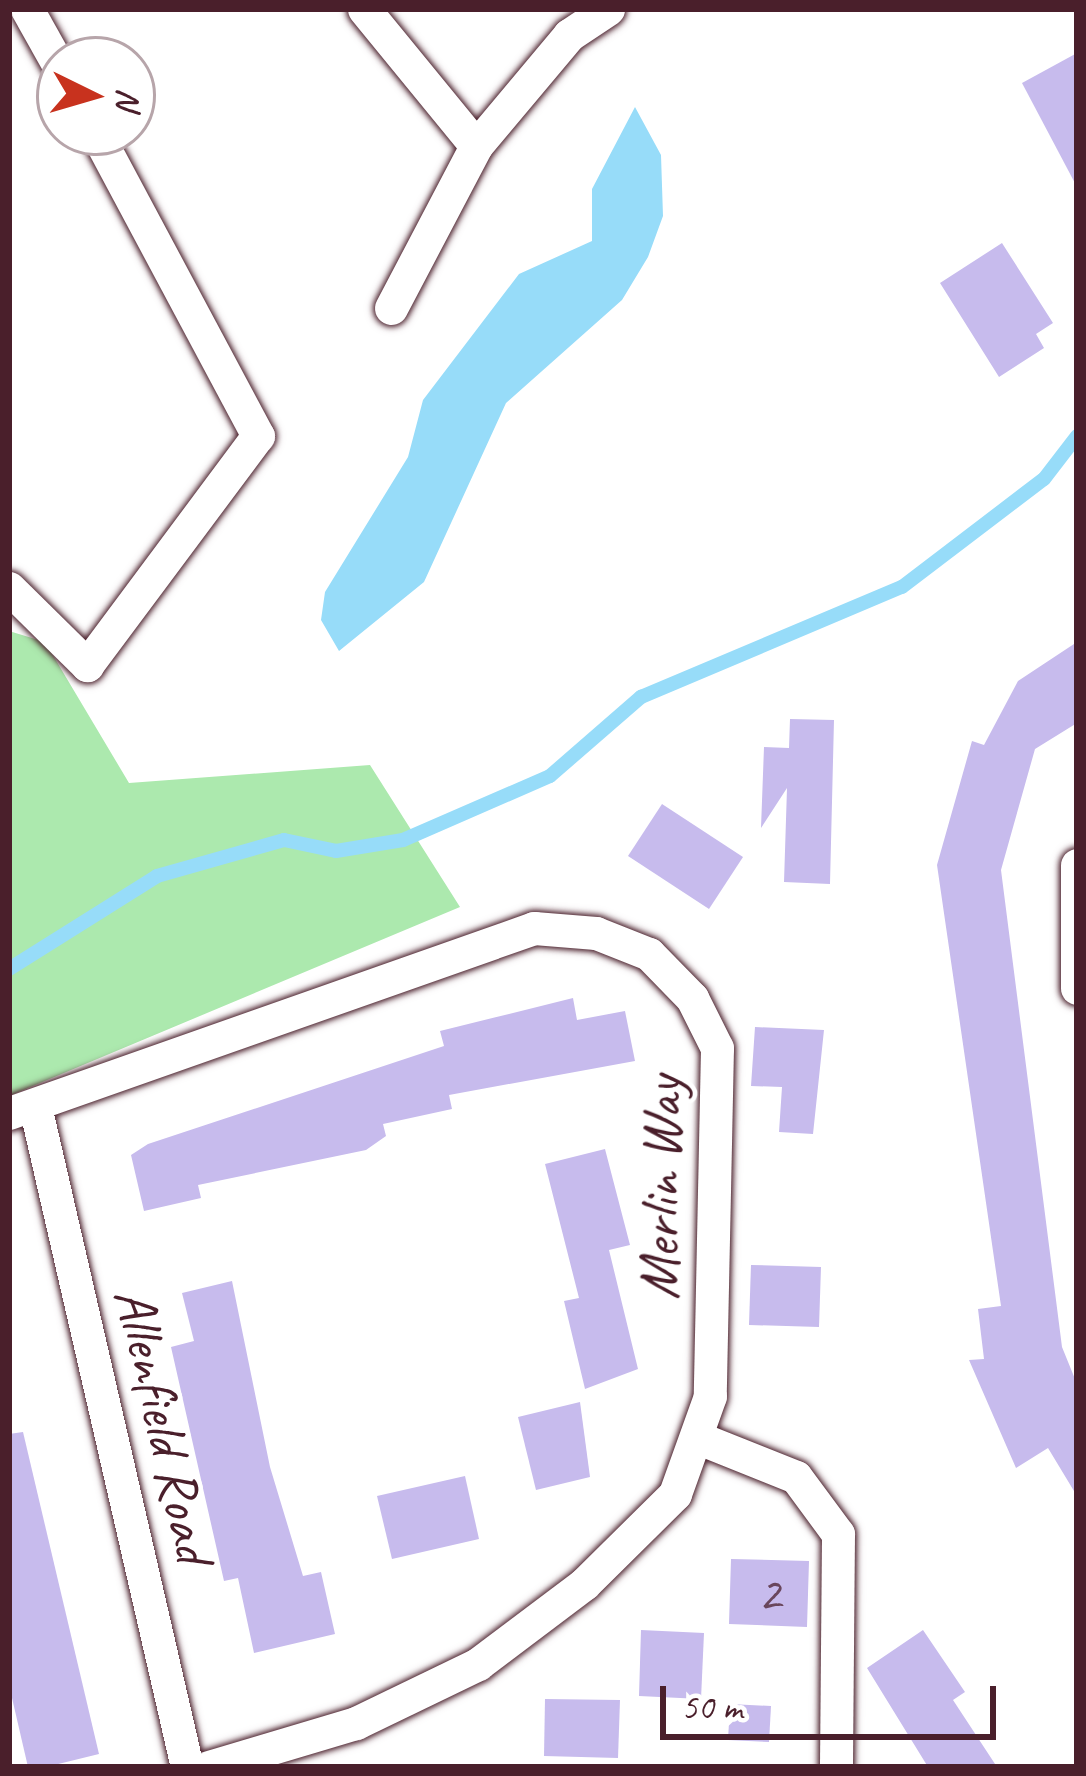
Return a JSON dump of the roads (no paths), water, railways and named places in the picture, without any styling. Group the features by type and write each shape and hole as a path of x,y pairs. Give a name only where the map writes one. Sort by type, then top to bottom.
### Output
{"street":[{"path":"27,9 42,36"},
{"path":"364,9 476,146"},
{"path":"391,308 476,146 568,35 608,9"},
{"path":"9,588 87,665 258,436 109,156"},
{"path":"1077,865 1077,988"},
{"name":"Merlin Way","path":"22,1110 534,928 649,953 692,998 722,1072 701,1439 642,1533 478,1664 356,1723 208,1767"},
{"name":"Allenfield Road","path":"22,1110 187,1767"},
{"path":"701,1439 796,1477 838,1534 836,1767"}],"water":[{"path":"635,107 661,155 663,216 648,257 622,300 506,403 424,582 339,651 321,620 325,592 408,457 423,400 519,274 592,241 592,189"}],"waterway":[{"path":"9,969 157,876 284,840 336,851 403,840 550,776 641,697 902,587 1044,479 1077,436"}]}
